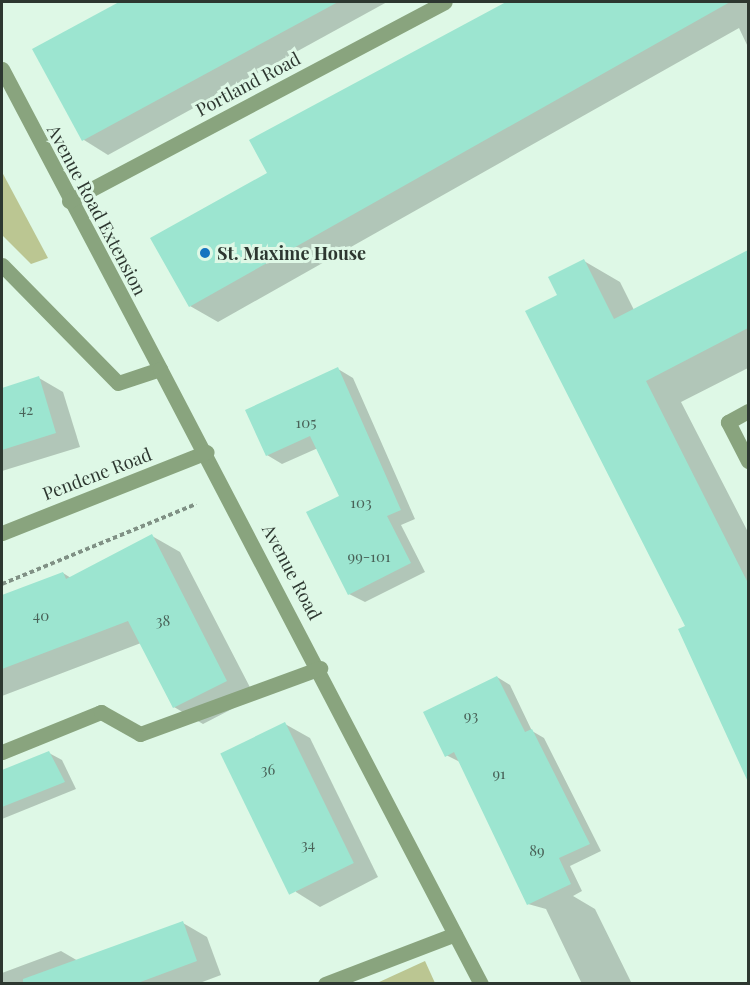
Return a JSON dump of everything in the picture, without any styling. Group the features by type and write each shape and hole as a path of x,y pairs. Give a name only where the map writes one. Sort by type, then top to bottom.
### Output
{"street":[{"name":"Portland Road","path":"69,201 445,2"},
{"name":"Avenue Road Extension","path":"2,69 69,201 160,369"},
{"path":"2,265 118,383 160,369"},
{"name":"Avenue Road","path":"160,369 207,452 321,668 481,984"},
{"path":"748,411 728,422 748,461"},
{"name":"Pendene Road","path":"2,533 207,452"},
{"path":"2,752 101,712 140,734 321,668"},
{"path":"325,984 455,934"}],"path":[{"path":"2,584 228,491"}],"green space":[{"path":"2,172 48,258 31,264 2,235"},
{"path":"425,961 435,983 377,983"}],"building":[{"path":"119,2 338,2 82,141 32,49"},
{"path":"506,2 730,2 189,307 150,238 267,173 249,140"},
{"path":"748,250 748,328 646,381 748,583 748,782 678,629 685,626 525,311 557,295 548,277 584,259 614,319"},
{"path":"338,367 401,510 387,516 411,563 348,595 306,512 339,496 310,436 266,456 245,410"},
{"path":"39,376 56,433 2,450 2,388"},
{"path":"152,534 227,681 173,708 128,621 2,669 2,595 63,572 66,579"},
{"path":"497,676 525,732 532,729 590,844 559,858 571,884 527,905 454,752 445,757 423,712"},
{"path":"285,722 354,863 289,895 220,754"},
{"path":"49,751 65,782 2,807 2,770"},
{"path":"183,921 197,961 135,984 23,984 23,979"}],"place":[{"name":"St. Maxime House","path":"205,253"}]}
